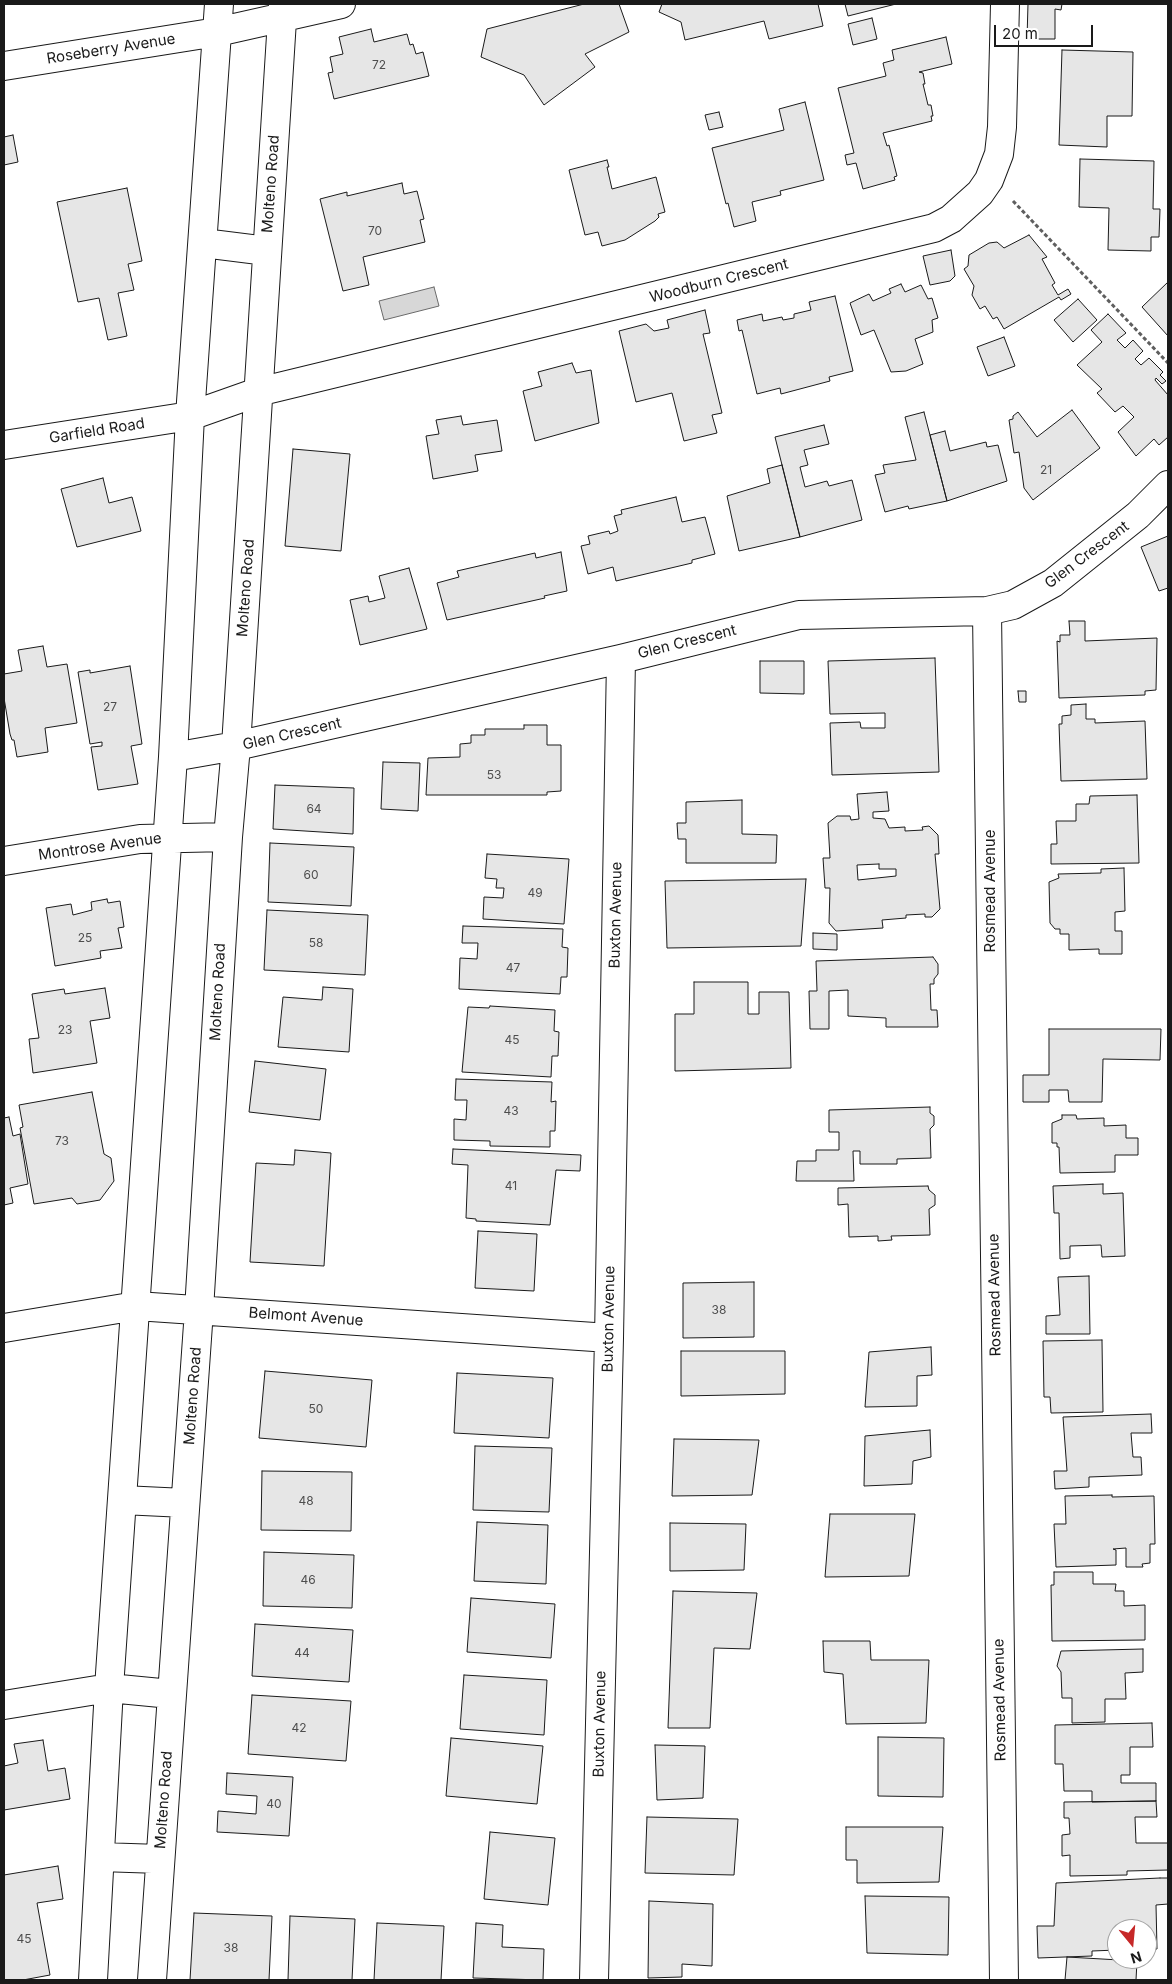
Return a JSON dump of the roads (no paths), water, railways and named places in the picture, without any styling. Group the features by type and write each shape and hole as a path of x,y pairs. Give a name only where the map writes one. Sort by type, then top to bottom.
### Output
{"street":[{"path":"93,1980 109,1688 173,757 190,416 219,4"},
{"name":"Roseberry Avenue","path":"4,66 218,32 283,11 342,4"},
{"name":"Woodburn Crescent","path":"190,416 258,392 934,228 951,220 980,193 989,180 999,154 1002,126 1005,4"},
{"name":"Molteno Road","path":"152,1980 200,1310 228,837 236,746 283,11"},
{"path":"202,243 267,251"},
{"name":"Garfield Road","path":"4,445 190,416"},
{"name":"Glen Crescent","path":"173,757 236,746 621,659 799,614 987,611 1013,605 1053,583 1138,515 1168,486"},
{"name":"Rosmead Avenue","path":"987,611 1004,1980"},
{"name":"Buxton Avenue","path":"594,1980 609,1338 621,659"},
{"name":"Montrose Avenue","path":"4,861 140,839 228,837"},
{"name":"Belmont Avenue","path":"4,1328 136,1306 609,1338"},
{"path":"122,1500 185,1503"},
{"path":"4,1706 109,1688 171,1694"},
{"path":"100,1857 160,1859"}]}
